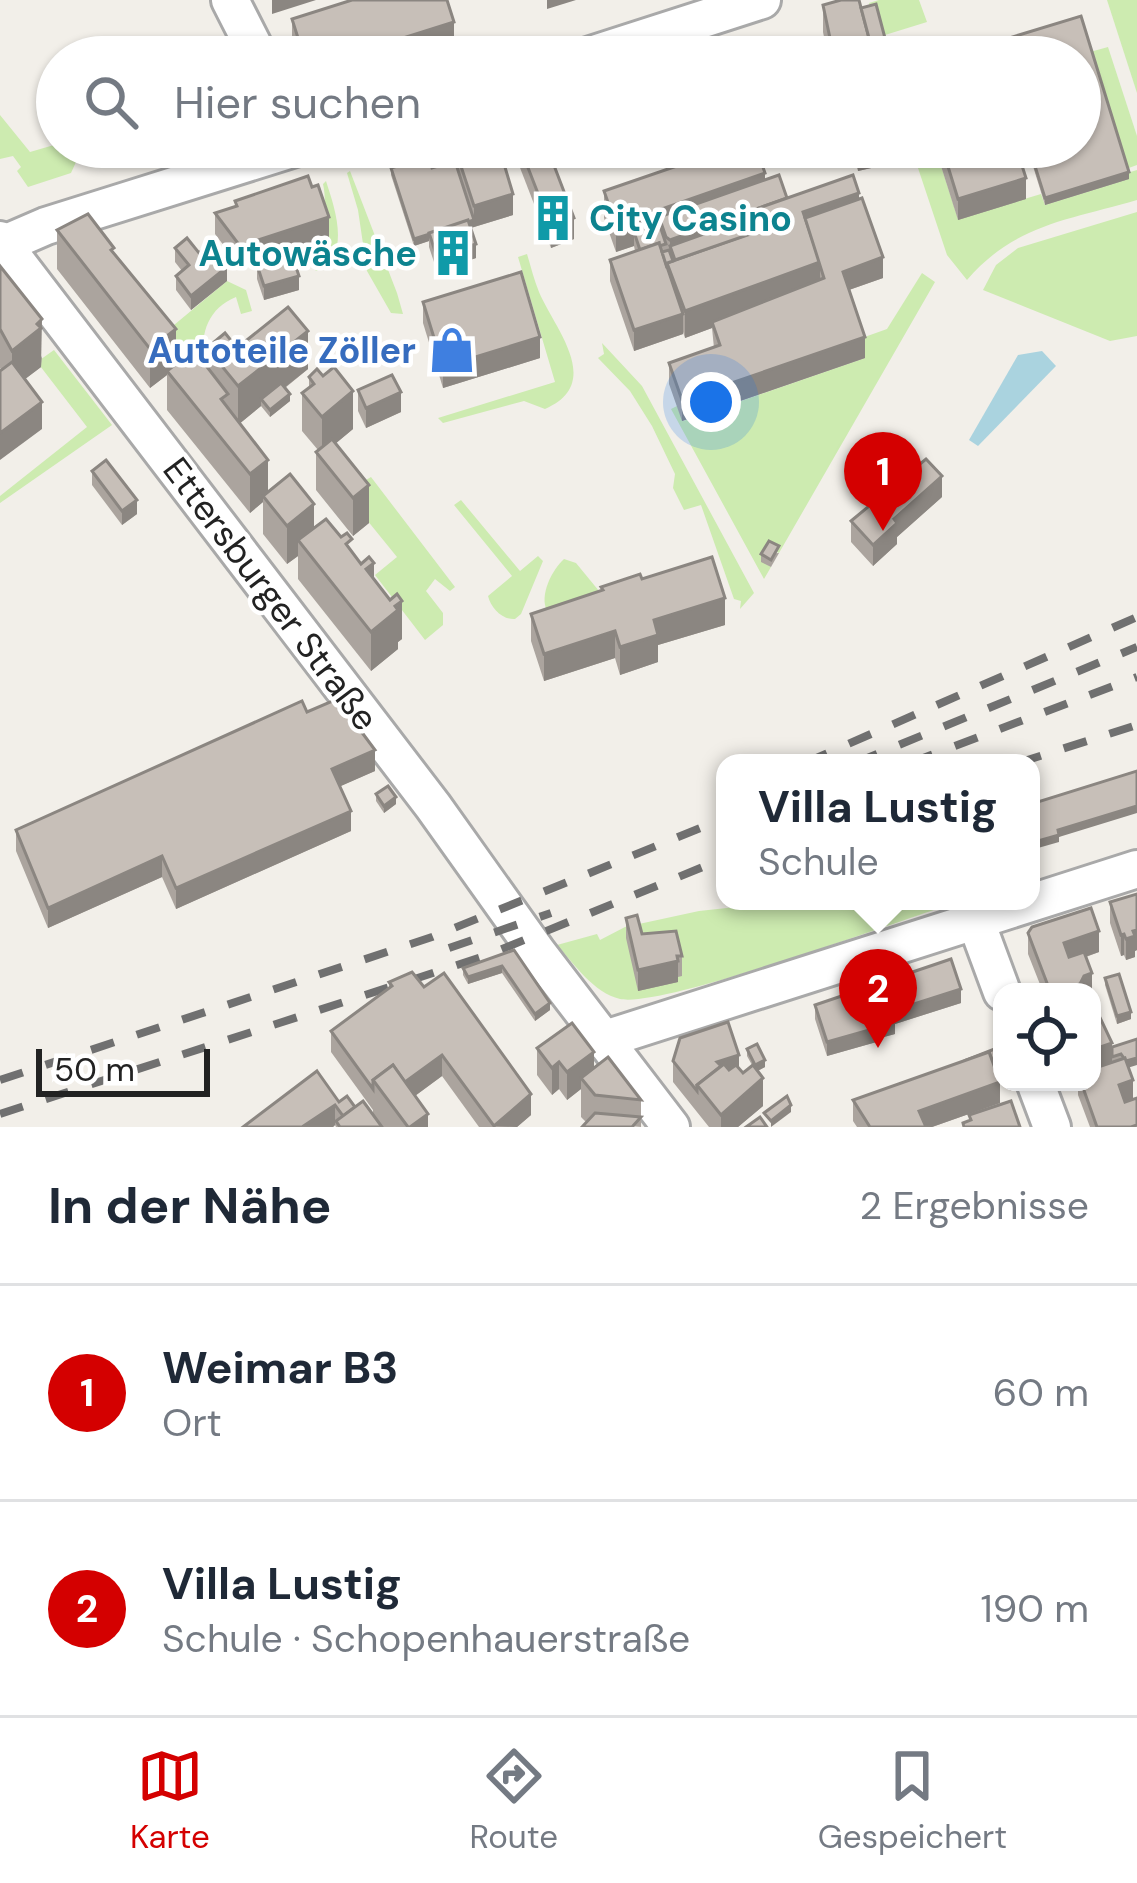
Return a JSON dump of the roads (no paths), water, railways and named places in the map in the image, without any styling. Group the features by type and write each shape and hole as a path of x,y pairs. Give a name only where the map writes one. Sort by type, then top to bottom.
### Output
{"street":[{"path":"230,0 248,36"},
{"path":"650,36 762,0"},
{"path":"1,243 230,168"},
{"name":"Ettersburger Straße","path":"1,243 433,806 670,1127"},
{"path":"1040,900 1137,869"},
{"path":"602,1040 1007,910"},
{"path":"975,920 999,983"},
{"path":"1038,1091 1052,1127"}],"water":[{"path":"1042,351 1056,366 978,446 969,440 1018,355"}],"railway":[{"path":"825,754 1137,617"},
{"path":"877,754 1137,647"},
{"path":"934,754 1137,677"},
{"path":"1040,756 1137,725"},
{"path":"0,1080 432,937 716,822"},
{"path":"0,1114 485,956 716,862"},
{"path":"449,948 551,913"}],"place":[{"name":"City Casino","path":"553,218"},
{"name":"Autowäsche","path":"453,253"},
{"name":"Autoteile Zöller","path":"452,350"},
{"name":"Weimar B3","path":"883,531"},
{"name":"Villa Lustig","path":"878,1048"}]}
